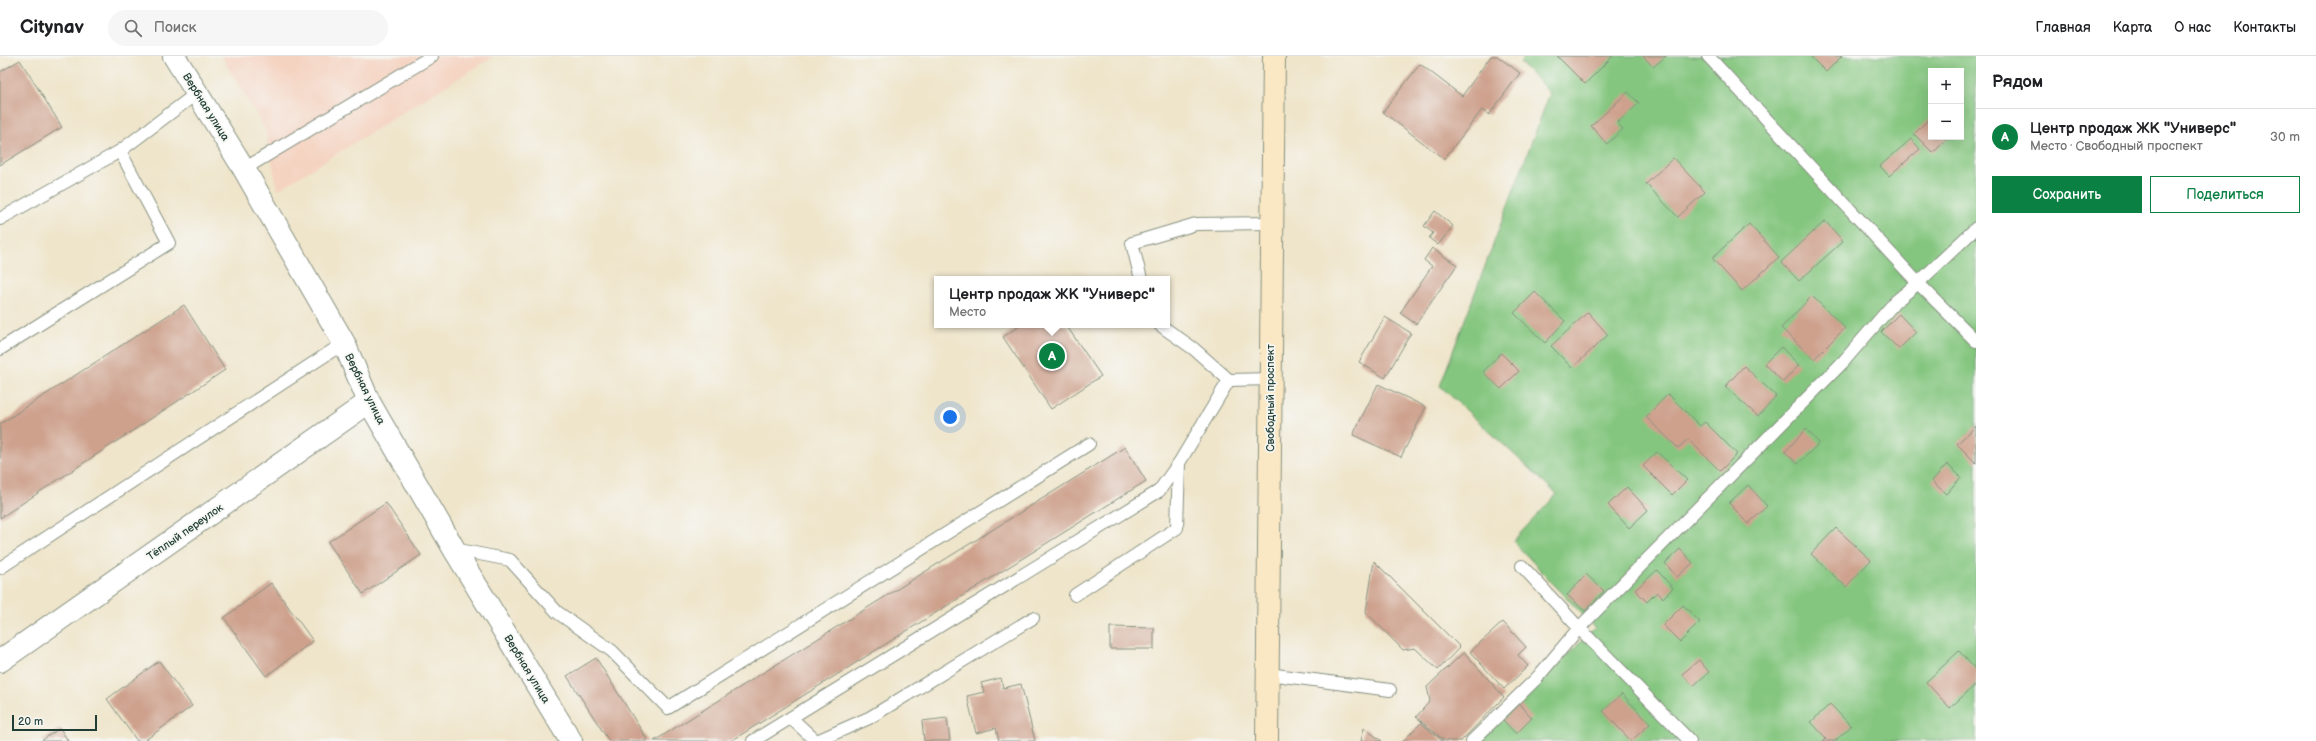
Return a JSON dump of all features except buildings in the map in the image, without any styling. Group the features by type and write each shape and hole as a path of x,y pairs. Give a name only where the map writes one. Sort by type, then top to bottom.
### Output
{"main road":[{"name":"Свободный проспект","path":"1268,741 1271,223 1274,56"}],"street":[{"name":"Вербная улица","path":"174,56 244,169 344,343 369,402 454,549 571,741"},
{"name":"Тёплый переулок","path":"0,661 369,402"}],"lane":[{"path":"244,169 432,56"},
{"path":"1708,56 1918,284 1976,341"},
{"path":"0,218 120,151 197,93"},
{"path":"0,349 169,243 120,151"},
{"path":"1140,276 1132,243 1196,224 1271,223"},
{"path":"1472,741 1536,679 1579,628 1843,362 1895,302 1918,284 1976,228"},
{"path":"1164,328 1194,349 1229,380 1270,379"},
{"path":"0,568 344,343"},
{"path":"753,741 1159,491 1180,463 1229,380"},
{"path":"454,549 510,560 557,612 612,652 668,708 1089,444"},
{"path":"1075,595 1178,528 1180,463"},
{"path":"1522,566 1579,628 1690,741"},
{"path":"791,718 816,741 869,718 1032,618"},
{"path":"1268,674 1390,690"}],"shaded area":[{"path":"221,56 494,56 278,190 265,129"}],"green space":[{"path":"1526,56 1976,56 1976,741 1480,741 1595,628 1513,541 1557,494 1440,386 1550,93 1520,62"}],"place":[{"name":"Центр продаж ЖК \"Универс\"","path":"1052,356"}]}
